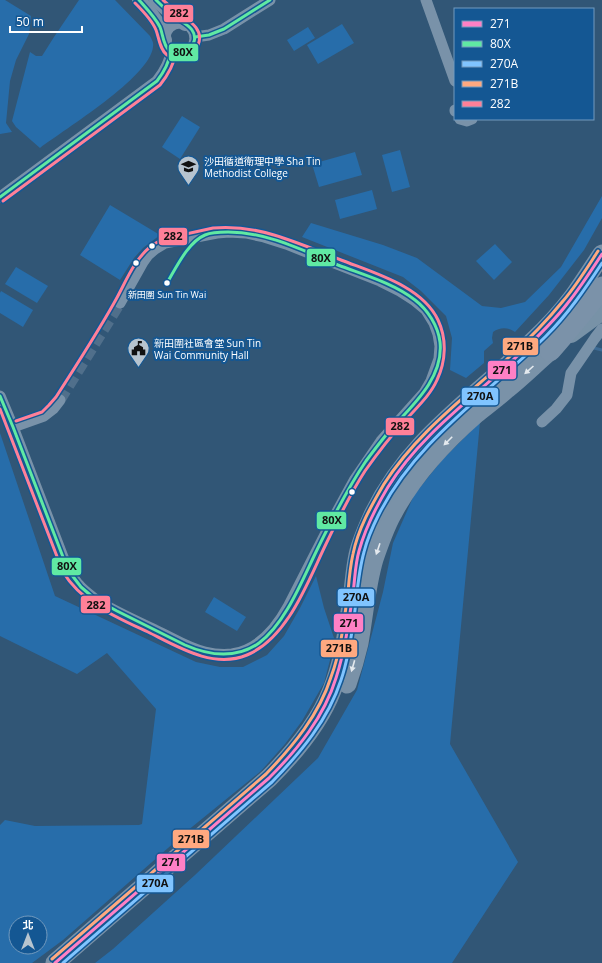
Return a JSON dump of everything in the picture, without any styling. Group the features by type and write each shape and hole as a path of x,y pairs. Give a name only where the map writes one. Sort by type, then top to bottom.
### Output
{"highway":[{"path":"55,963 269,778 299,746 316,722 332,691 343,652 358,554 373,514 387,488 405,463 431,433 533,342 548,326 572,298 602,254"},
{"path":"73,963 290,774 308,753 330,721 348,683 359,644 367,590 374,560 385,528 412,482 445,444 476,414 508,389 564,336 602,287"}],"main road":[{"path":"550,350 601,318"}],"street":[{"path":"139,0 160,26 168,46 180,53 189,50 193,46 194,37 192,29 156,0"},
{"path":"194,37 224,29 270,0"},
{"path":"426,0 454,78"},
{"path":"0,197 156,81 163,74 170,60 166,33 171,26 185,24"},
{"path":"0,396 68,570 79,585 96,599 114,609 185,645 204,652 223,655 241,652 265,638 278,624 288,608 348,490 381,441 424,392 431,380 439,359 440,346 434,323 426,310 414,300 380,281 286,244 246,233 217,233 165,243 148,255 120,302"},
{"path":"542,422 556,409 566,395 571,373 595,338 601,318"},
{"path":"13,427 44,416 53,409 60,400"}],"shaded area":[{"path":"0,0 5,0 31,16 29,34 16,60 10,81 6,123 12,132 0,134"},
{"path":"79,0 115,0 150,36 153,47 148,59 138,73 123,87 86,116 40,148 16,127 12,121 30,52 36,56 42,56"},
{"path":"342,24 354,43 318,64 307,45"},
{"path":"308,27 315,38 294,51 287,40"},
{"path":"182,116 200,127 180,159 162,147"},
{"path":"400,150 410,187 392,192 382,155"},
{"path":"355,152 362,175 319,187 312,164"},
{"path":"372,190 377,209 340,219 335,200"},
{"path":"602,196 602,218 584,250 549,295 515,332 504,328 493,332 493,343 484,351 484,363 466,378 450,370 452,338 446,316 421,291 403,277 302,237 311,223 383,245 417,258 482,306 501,308 525,302 561,267"},
{"path":"110,205 160,235 143,248 134,258 120,280 80,255"},
{"path":"495,244 512,262 494,280 476,261"},
{"path":"16,267 48,286 37,303 5,284"},
{"path":"1,291 33,310 23,327 0,313"},
{"path":"480,422 450,744 518,862 452,963 95,963 113,949 195,875 318,758 357,690 383,592 393,543 414,495 442,460"},
{"path":"0,433 55,596 196,662 220,667 243,667 267,655 284,636 316,576 324,608 335,641 324,683 302,721 285,744 261,771 187,831 63,940 48,951 48,915 8,915 8,955 43,955 32,963 0,963 0,825 5,820 35,826 142,824 156,709 107,653 77,674 0,636"},
{"path":"214,597 246,617 237,631 205,612"}],"waterway":[{"path":"594,348 602,350"}],"tunnel":[{"path":"60,400 120,303"}],"transit line":[{"name":"80X","path":"139,0 158,23 164,42 169,50 174,53 179,53 189,49 194,41 192,30 156,0"},
{"name":"282","path":"135,3 152,23 156,30 161,47 165,53 175,58 185,57 194,52 196,49 200,39 199,34 190,22 163,0"},
{"name":"80X","path":"195,37 209,35 224,29 270,0"},
{"name":"80X","path":"0,197 157,81 166,67 171,51"},
{"name":"282","path":"3,201 160,85 174,61 176,52"},
{"name":"282","path":"0,409 63,572 71,583 90,601 112,615 171,644 209,658 234,659 247,655 261,647 274,636 295,607 349,498 365,471 383,446 422,402 434,386 440,373 444,358 443,335 438,320 431,308 421,298 396,282 274,235 244,228 213,228 163,239 150,247 134,266 100,327 56,397 42,412 16,421"},
{"name":"80X","path":"0,396 68,570 81,587 95,599 194,649 204,652 232,654 241,652 259,643 277,625 285,614 299,589 327,529 366,461 390,430 417,401 432,379 437,368 440,355 439,336 435,324 424,309 415,300 397,289 298,248 257,235 228,232 213,233 199,238 193,243 178,263 167,283"},
{"name":"271B","path":"52,959 266,774 295,741 320,704 331,677 342,635 350,569 355,545 374,501 384,484 411,449 441,417 514,352 557,309 598,251"},
{"name":"271","path":"55,963 269,778 300,744 325,706 336,678 346,636 359,551 371,518 388,487 400,469 429,436 511,362 561,312 602,254"},
{"name":"270A","path":"63,963 272,782 303,747 329,709 341,680 349,649 359,576 365,548 376,520 393,489 432,441 554,328 576,301 602,263"}],"place":[{"name":"沙田循道衛理中學 Sha Tin Methodist College","path":"189,186"},
{"name":"新田圍 Sun Tin Wai","path":"167,283"},
{"name":"新田圍社區會堂 Sun Tin Wai Community Hall","path":"138,368"}]}
